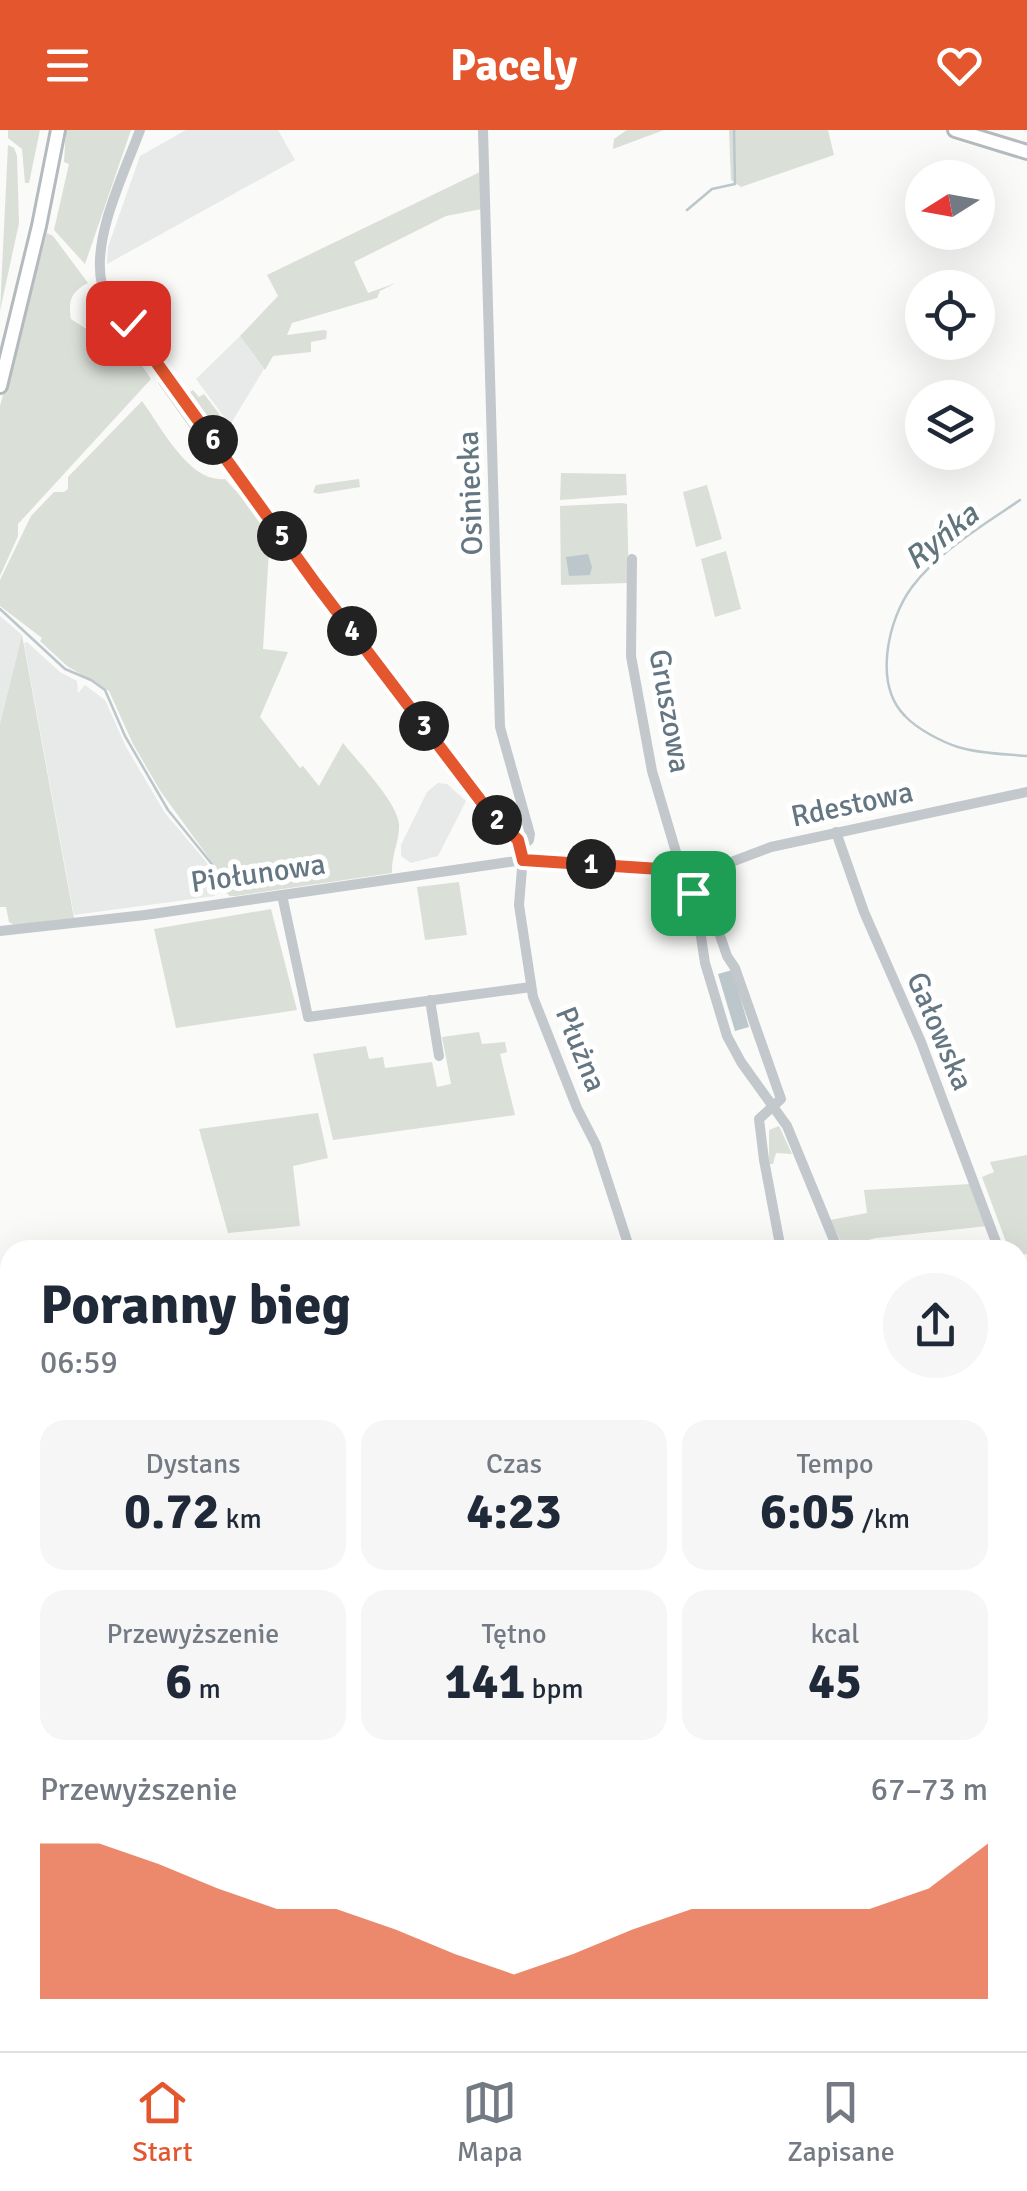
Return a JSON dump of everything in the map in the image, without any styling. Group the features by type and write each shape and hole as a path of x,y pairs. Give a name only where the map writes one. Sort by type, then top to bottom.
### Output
{"main road":[{"path":"0,386 58,130"},
{"path":"955,130 1027,152"}],"street":[{"path":"140,130 101,241 98,268 102,284 316,584 487,809 522,847"},
{"name":"Osiniecka","path":"483,130 500,727 530,834 522,847 523,860"},
{"name":"Gruszowa","path":"632,559 632,656 652,771 676,852 675,870"},
{"name":"Rdestowa","path":"692,877 759,851 1027,792"},
{"name":"Gałowska","path":"836,832 995,1240"},
{"name":"Piołunowa","path":"0,931 523,860 675,870 692,877"},
{"name":"Płużna","path":"523,860 518,905 531,987 577,1108 596,1145 627,1240"},
{"path":"692,877 705,963 734,1052 792,1138 834,1240"},
{"path":"282,895 308,1017 531,987"},
{"path":"712,915 781,1099 759,1118 780,1240"},
{"path":"705,963 727,956"},
{"path":"430,1000 439,1056"}],"shaded area":[{"path":"8,130 40,130 29,183 25,183 22,149 8,138"},
{"path":"66,130 131,130 85,264 54,230 69,164 64,162"},
{"path":"186,130 278,130 295,160 107,264 108,247 140,156"},
{"path":"627,130 664,130 613,149 614,139"},
{"path":"729,130 828,130 834,155 741,187 731,180"},
{"path":"8,145 17,156 19,223 0,311"},
{"path":"480,172 482,209 446,216 354,262 368,293 396,283 380,291 377,298 292,323 287,335 324,330 326,339 311,342 311,352 273,356 265,370 240,336 278,296 267,275"},
{"path":"47,233 88,283 72,297 71,319 91,332 122,337 151,379 18,524 18,536 0,576 0,406"},
{"path":"240,336 264,369 230,425 196,379"},
{"path":"162,380 194,419 192,431 158,383"},
{"path":"193,390 199,397 204,394 230,428 232,451 190,392"},
{"path":"142,401 188,463 212,478 225,479 270,534 263,649 288,652 260,717 319,786 343,743 397,815 399,830 392,873 236,896 224,891 216,894 216,879 222,880 222,876 161,792 109,691 67,666 40,641 42,638 0,606 0,580 31,516 54,492 68,489 68,477"},
{"path":"561,473 626,474 627,495 560,500"},
{"path":"359,479 360,487 313,492 316,485"},
{"path":"707,485 722,539 696,547 683,492"},
{"path":"627,504 629,583 561,585 560,506"},
{"path":"726,551 741,609 715,617 701,559"},
{"path":"588,554 590,575 569,576 566,557"},
{"path":"0,616 22,635 0,724"},
{"path":"22,635 74,918 14,925 9,922 6,907 0,907 0,724"},
{"path":"24,643 60,672 77,681 78,693 85,685 105,700 126,747 165,813 213,870 215,896 74,915"},
{"path":"438,783 447,784 466,801 438,856 411,863 401,856 401,845 427,792"},
{"path":"459,882 467,935 425,940 417,887"},
{"path":"271,909 297,1010 176,1028 154,929"},
{"path":"732,970 749,1027 735,1031 718,974"},
{"path":"479,1032 482,1044 505,1042 507,1052 500,1054 515,1115 333,1140 313,1054 366,1046 369,1059 383,1057 385,1068 432,1062 437,1087 451,1084 442,1037"},
{"path":"318,1113 328,1158 293,1166 300,1226 228,1233 199,1129"},
{"path":"779,1126 792,1154 776,1153 773,1164 769,1164 769,1130"},
{"path":"1027,1155 1027,1240 1005,1240 982,1177 994,1172 990,1162"},
{"path":"971,1184 988,1226 840,1240 830,1220 867,1213 864,1190"}],"waterway":[{"path":"687,210 712,189 735,184 734,130"},
{"name":"Ryńka","path":"1020,500 949,550 912,587 896,616 887,670 895,703 923,730 966,749 1027,756"},
{"path":"0,609 65,669 105,690 125,736 168,810 220,874 220,880"}],"route":[{"path":"128,323 316,584 487,809 518,840 523,860 675,870 692,877 693,893"}]}
